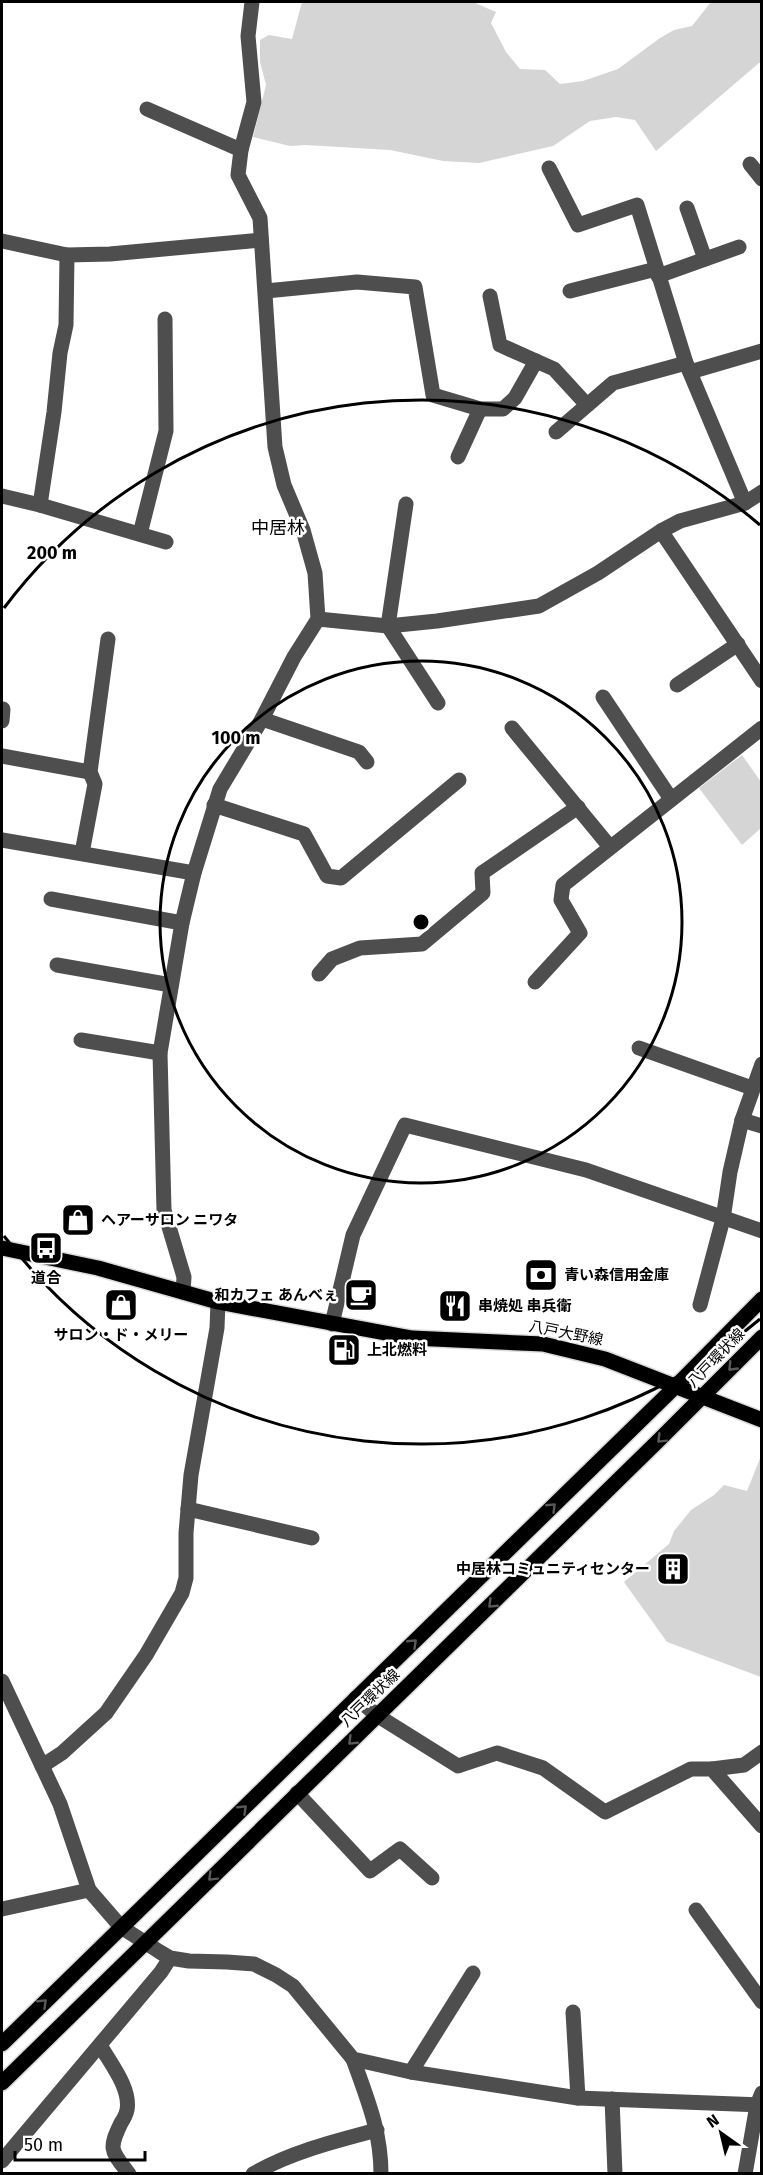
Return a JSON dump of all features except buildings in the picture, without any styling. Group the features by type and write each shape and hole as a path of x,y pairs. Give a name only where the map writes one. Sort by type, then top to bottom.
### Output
{"main road":[{"name":"八戸大野線","path":"2,1248 98,1268 219,1302 332,1324 412,1338 543,1344 605,1359 762,1420"},
{"name":"八戸環状線","path":"2,2044 676,1386 762,1299"},
{"name":"八戸環状線","path":"2,2083 762,1337"}],"street":[{"path":"183,1292 184,1277 164,1210 160,1053 182,923 194,873 220,789 262,719 294,657 318,619 315,573 303,530 284,485 275,447 261,218 238,175 241,150 254,102 248,36 252,2"},
{"path":"147,109 241,150"},
{"path":"750,164 762,178"},
{"path":"549,168 578,225 637,205 688,368 745,503"},
{"path":"687,208 705,259"},
{"path":"2,241 67,255 110,254 261,240"},
{"path":"570,291 657,273 740,247"},
{"path":"40,505 60,353 66,325 67,255"},
{"path":"266,291 357,282 415,287 433,395 480,409 503,410 515,398 536,362"},
{"path":"490,296 500,345 554,369 587,405"},
{"path":"140,534 166,431 165,319"},
{"path":"555,432 613,383 762,351"},
{"path":"458,457 480,409"},
{"path":"318,619 388,626 539,606 598,573 680,521 745,503 762,492"},
{"path":"2,496 166,542"},
{"path":"406,504 388,626 438,703"},
{"path":"661,531 762,681"},
{"path":"82,853 95,784 90,772 108,639"},
{"path":"677,685 738,644"},
{"path":"603,697 671,799"},
{"path":"262,719 359,752 367,762"},
{"path":"512,728 610,847"},
{"path":"535,982 580,933 561,900 562,885 762,728"},
{"path":"2,756 90,772"},
{"path":"214,805 304,834 327,876 341,878 459,780"},
{"path":"319,974 332,959 360,948 422,944 483,893 482,873 578,807"},
{"path":"2,840 194,873"},
{"path":"51,899 182,923"},
{"path":"57,965 171,985"},
{"path":"81,1040 160,1053"},
{"path":"639,1048 752,1088"},
{"path":"700,1305 723,1219 730,1172 742,1120 762,1064"},
{"path":"742,1120 762,1126"},
{"path":"332,1324 353,1235 405,1125 586,1170 762,1231"},
{"path":"42,1766 62,1753 106,1713 146,1655 182,1593 186,1578 191,1475 217,1328 219,1302"},
{"path":"188,1509 312,1538"},
{"path":"2,1681 60,1804 89,1890 121,1927 144,1944 170,1958 254,1964 293,1986 353,2059 377,2130 381,2149 381,2174"},
{"path":"356,1698 378,1716 458,1766 497,1753 543,1768 606,1812 691,1769 744,1765 762,1752"},
{"path":"712,1768 762,1826"},
{"path":"297,1793 370,1871 400,1849 432,1878"},
{"path":"2,1909 89,1890"},
{"path":"696,1910 762,2002"},
{"path":"2,2161 161,1972 170,1958"},
{"path":"411,2072 473,1973"},
{"path":"573,2012 578,2098"},
{"path":"100,2045 123,2085 126,2097 127,2110 112,2141 112,2148 129,2174"},
{"path":"353,2059 411,2072 578,2098 760,2101 745,2174"},
{"path":"612,2099 615,2174"},
{"path":"253,2174 262,2168 323,2145 377,2130"}],"shaded area":[{"path":"302,2 473,2 496,12 491,23 506,52 520,69 545,70 560,84 583,81 618,69 660,38 674,30 692,26 711,2 761,2 761,63 656,151 635,120 616,117 590,121 553,146 479,163 443,161 390,150 290,146 253,137 266,85 260,62 260,40 269,35 292,39"},
{"path":"742,755 761,782 761,828 742,845 699,788"},
{"path":"761,1456 762,1677 667,1642 624,1582 669,1544 674,1531 691,1510 714,1495 724,1485 747,1491"}],"place":[{"name":"ヘアーサロン ニワタ","path":"78,1220"},
{"name":"道合","path":"46,1248"},
{"name":"青い森信用金庫","path":"541,1275"},
{"name":"和カフェ あんべぇ","path":"361,1295"},
{"name":"サロン・ド・メリー","path":"121,1305"},
{"name":"串焼処 串兵衛","path":"455,1306"},
{"name":"上北燃料","path":"344,1350"},
{"name":"中居林コミュニティセンター","path":"673,1569"}],"district":[{"name":"中居林","path":"278,528"}]}
